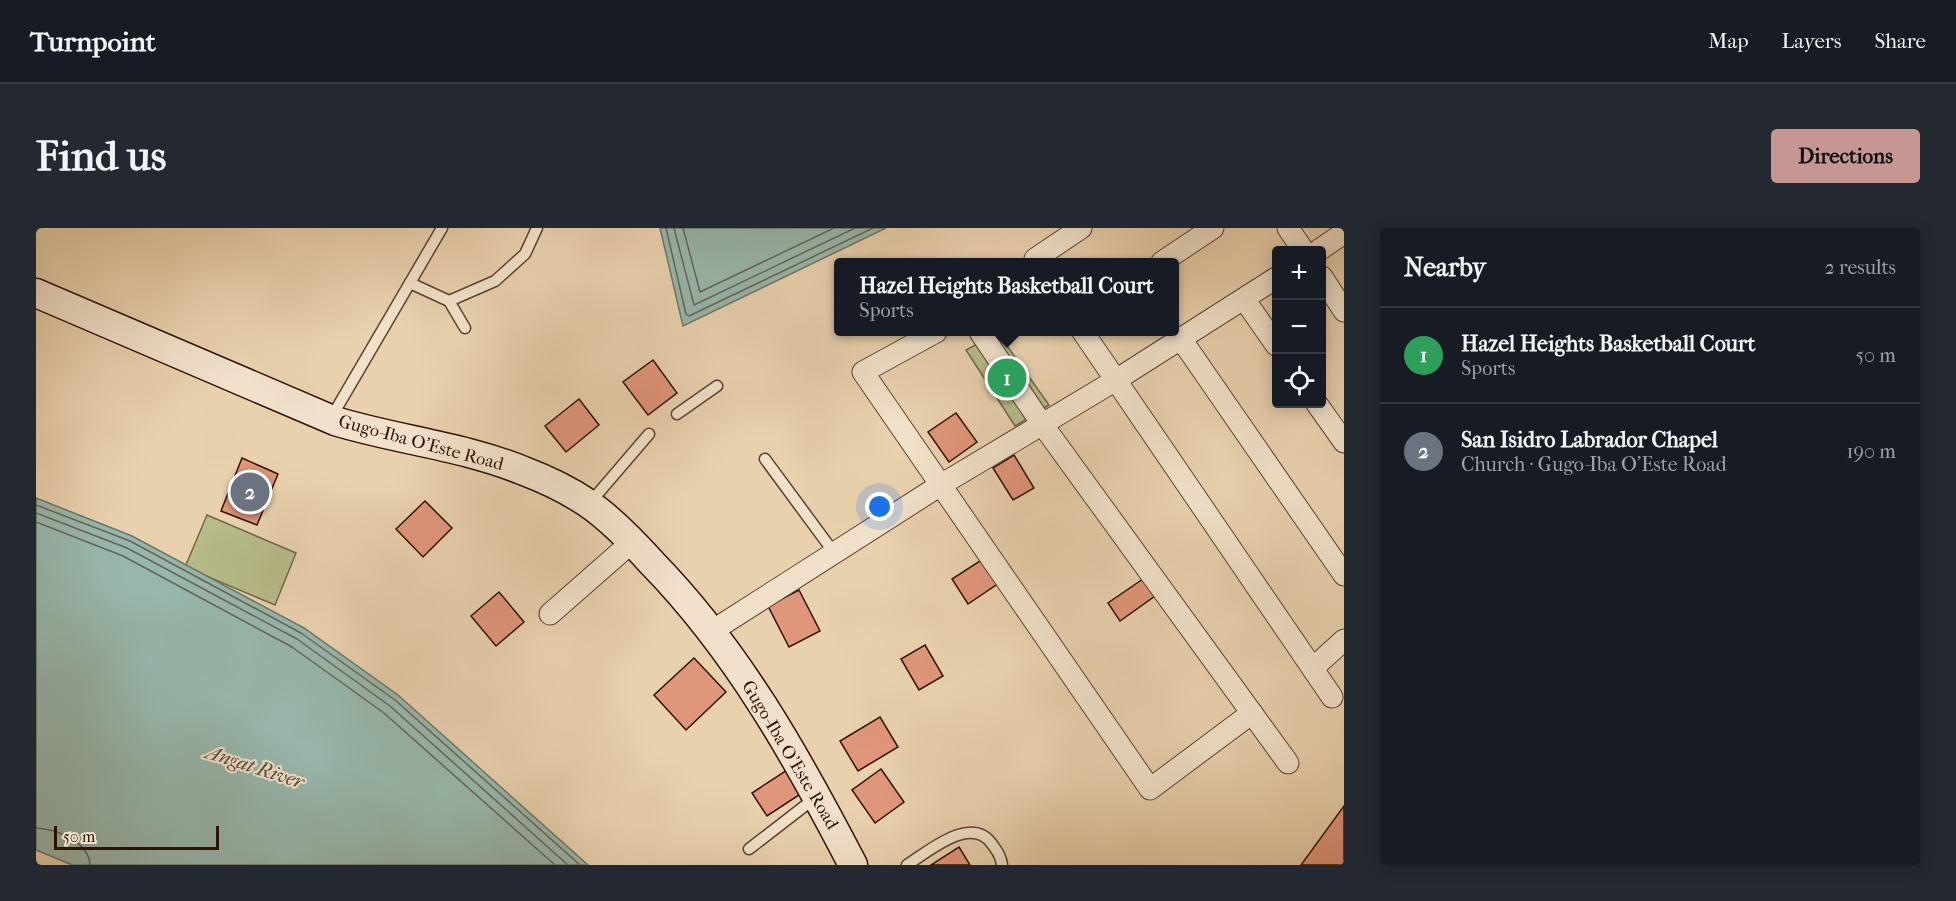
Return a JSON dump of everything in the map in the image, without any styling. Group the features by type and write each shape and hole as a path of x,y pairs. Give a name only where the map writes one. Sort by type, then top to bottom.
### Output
{"main road":[{"name":"Gugo-Iba O'Este Road","path":"36,293 335,421 381,435 466,452 524,471 589,504 632,542 678,590 712,631 756,694 818,796 853,865"}],"street":[{"path":"1036,258 1081,228"},
{"path":"1168,258 1213,228"},
{"path":"1288,228 1300,246"},
{"path":"1325,246 1344,233"},
{"path":"712,631 939,486 1116,380 1272,281"},
{"path":"1326,284 1344,311"},
{"path":"1244,299 1272,339"},
{"path":"929,336 862,372 1150,789 1252,713"},
{"path":"983,336 1042,424 1288,763"},
{"path":"1086,336 1332,697"},
{"path":"1181,339 1344,575"},
{"path":"1320,408 1344,442"},
{"path":"550,614 632,542"},
{"path":"1313,668 1344,640"}],"lane":[{"path":"335,421 338,406 442,228"},
{"path":"449,301 495,280 525,254 537,228"},
{"path":"410,283 449,301 465,328"},
{"path":"677,414 717,386"},
{"path":"589,504 649,434"},
{"path":"765,459 835,554"},
{"path":"749,849 818,796"},
{"path":"907,865 958,834 975,832 988,840 1001,857 1002,865"}],"green space":[{"path":"992,336 1000,336 1049,405 1015,426 966,350"},
{"path":"207,515 296,553 275,605 185,567"}],"water":[{"path":"660,228 886,228 683,326"},
{"name":"Angat River","path":"36,498 132,536 304,628 398,695 588,865 72,865 36,850"}],"building":[{"path":"653,360 677,393 648,415 623,382"},
{"path":"579,399 599,425 566,452 545,426"},
{"path":"956,413 977,442 949,462 928,432"},
{"path":"1014,455 1034,488 1013,500 993,468"},
{"path":"242,458 278,474 257,525 221,511"},
{"path":"425,501 452,528 423,557 396,529"},
{"path":"983,559 999,583 968,604 952,579"},
{"path":"1143,579 1155,596 1120,621 1108,603"},
{"path":"799,590 820,631 789,647 768,606"},
{"path":"499,592 524,622 496,646 471,616"},
{"path":"925,645 943,676 919,690 901,659"},
{"path":"694,658 726,692 686,730 654,695"},
{"path":"880,717 898,747 858,771 840,741"},
{"path":"881,769 904,802 875,823 852,790"},
{"path":"787,770 802,793 767,816 752,793"},
{"path":"1344,806 1344,865 1301,865"},
{"path":"959,847 970,865 931,865"}],"place":[{"name":"Hazel Heights Basketball Court","path":"1007,378"},
{"name":"San Isidro Labrador Chapel","path":"250,492"}]}
